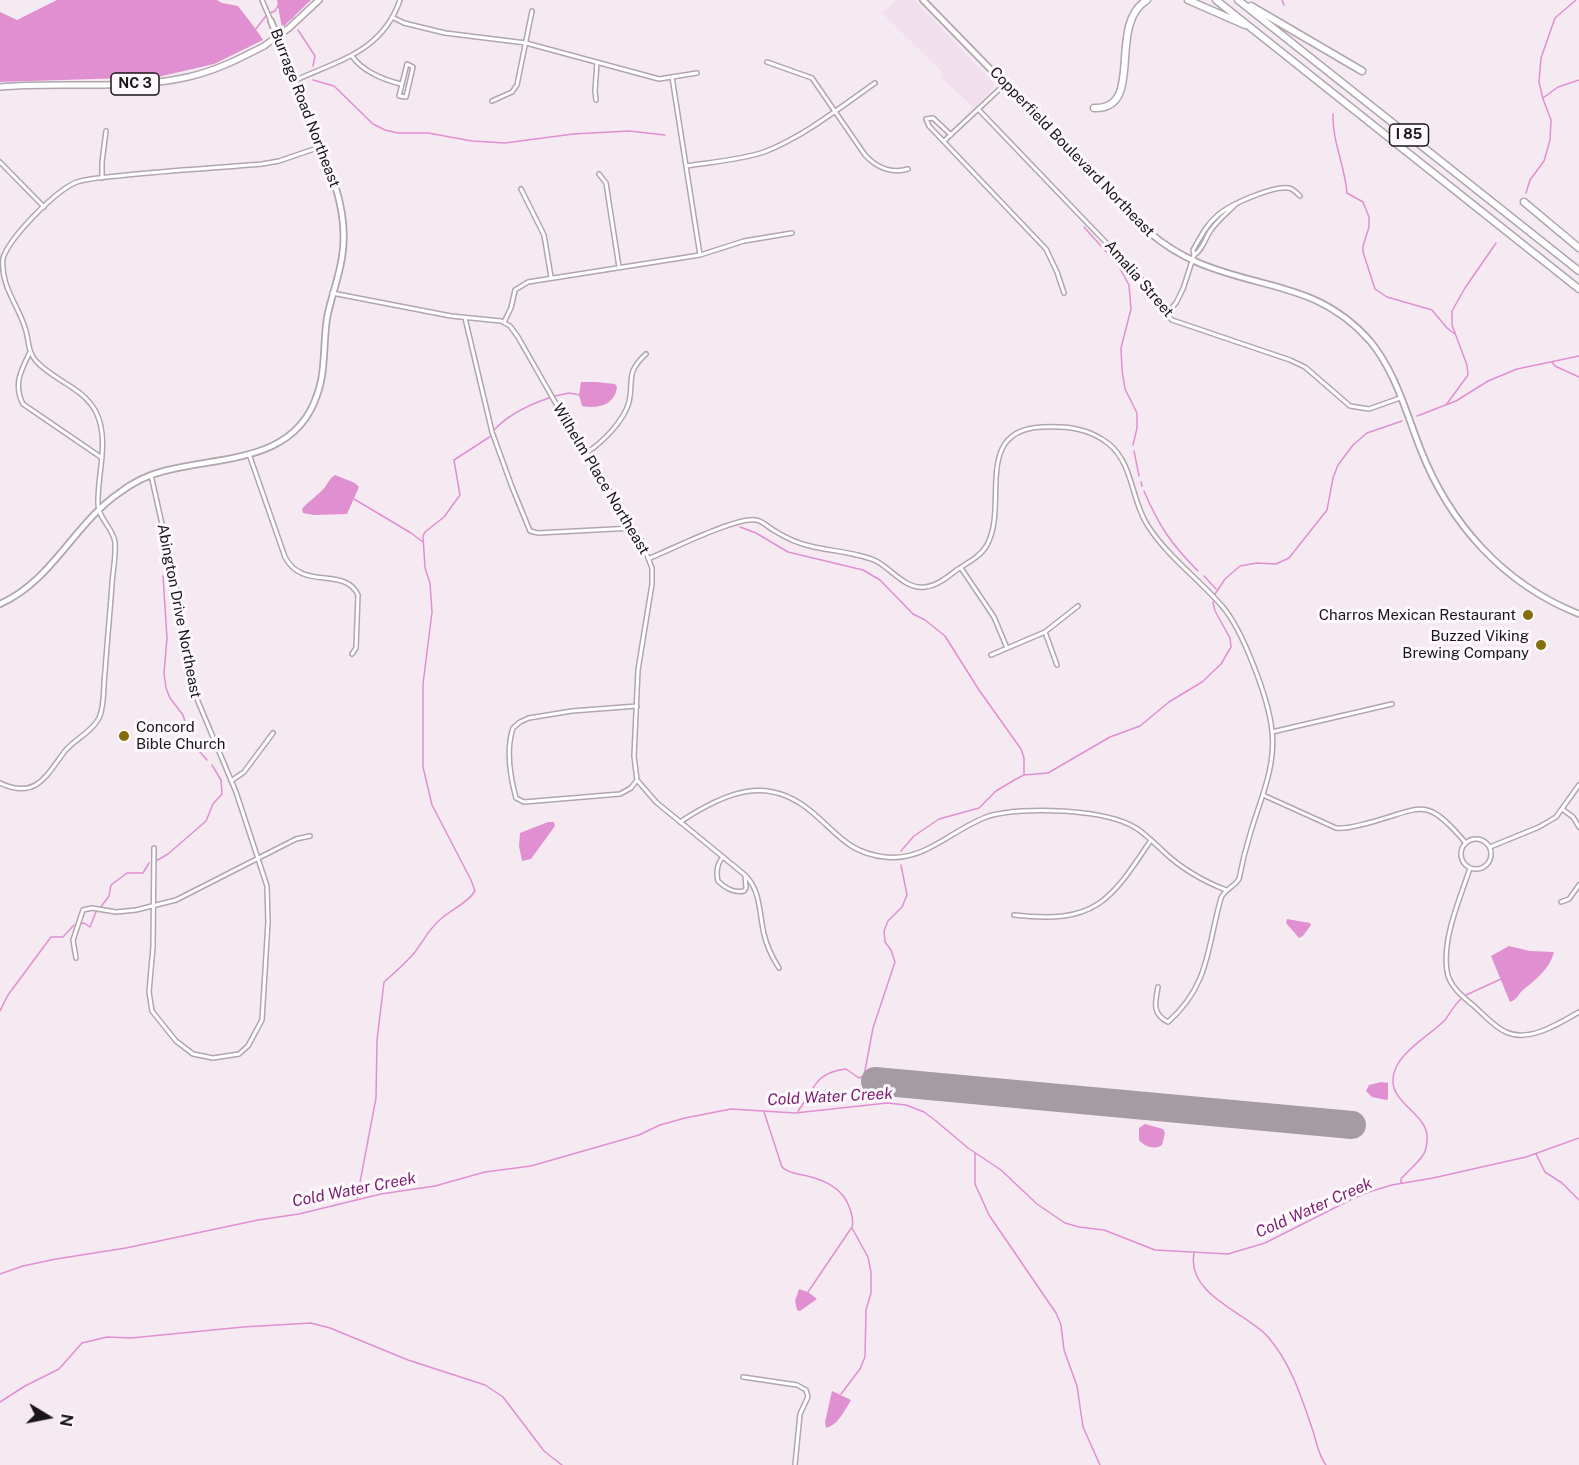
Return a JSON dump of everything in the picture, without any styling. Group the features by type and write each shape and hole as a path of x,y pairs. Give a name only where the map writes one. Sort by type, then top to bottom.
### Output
{"highway":[{"path":"1094,108 1109,106 1120,94 1129,22 1137,7 1147,0"},
{"path":"1188,0 1254,30"},
{"name":"I 85","path":"1216,0 1579,289"},
{"path":"1239,0 1362,70"},
{"name":"I 85","path":"1239,0 1579,271"},
{"path":"1524,202 1579,248"}],"main road":[{"name":"NC 3","path":"0,87 135,84 183,78 232,63 264,46 289,28 319,0"},
{"name":"Copperfield Boulevard Northeast","path":"923,0 1149,232 1167,246 1218,269 1298,292 1339,312 1380,355 1431,475 1461,524 1484,551 1510,574 1541,595 1579,614"},
{"name":"Burrage Road Northeast","path":"0,604 24,591 43,574 116,494 151,476 185,466 249,454 272,447 288,438 306,419 314,403 322,376 326,322 343,255 343,231 339,198 271,21"}],"street":[{"name":"Burrage Road Northeast","path":"262,0 271,21"},
{"path":"294,81 352,56 373,42 392,17 400,0"},
{"path":"492,101 512,92 517,85 532,10"},
{"path":"392,17 404,23 445,33 526,43 654,78 697,73"},
{"path":"352,56 362,67 387,80 401,84"},
{"path":"596,100 597,62"},
{"path":"767,62 812,78 865,155 873,163 895,171 908,169"},
{"path":"407,64 411,64 413,67 406,97 399,96 401,84 407,64"},
{"path":"672,77 700,255"},
{"path":"686,166 751,156 765,151 788,140 835,111 875,83"},
{"path":"944,141 1005,84"},
{"name":"Amalia Street","path":"978,109 1142,280 1172,320 1305,367 1350,406 1369,410 1400,398"},
{"path":"951,135 933,118 926,119 928,126 1046,249 1064,293"},
{"path":"102,178 106,131"},
{"path":"0,783 18,789 34,787 45,778 68,747 100,716 115,549 111,530 99,510 102,458 99,420 92,405 79,392 42,367 30,352 26,328 2,285 1,258 12,241 61,190 80,181 279,162 321,147"},
{"path":"0,162 44,207"},
{"path":"599,174 606,183 619,267"},
{"path":"1166,314 1176,303 1183,290 1193,250 1216,216 1231,206 1278,188 1291,189 1300,196"},
{"path":"521,189 544,235 551,277"},
{"path":"332,293 465,318 504,322 511,308 515,290 528,282 700,255 744,241 792,233"},
{"path":"465,318 492,432 515,497 530,531 549,533 633,528"},
{"name":"Wilhelm Place Northeast","path":"504,322 518,337 585,453 650,558 652,579 641,649 634,756 637,780"},
{"path":"30,352 18,385 18,393 23,404 102,458"},
{"path":"585,453 598,445 621,419 629,403 632,372 646,354"},
{"path":"650,558 735,524 756,520 799,543 870,559 916,587 930,586 961,568 984,550 990,539 995,516 997,460 1005,443 1017,434 1033,428 1072,427 1090,433 1109,444 1119,455 1127,471 1149,527 1222,606 1235,624 1248,652 1269,711 1272,732 1272,759 1239,879 1226,890 1217,911 1202,977 1168,1022 1154,1008 1158,987"},
{"path":"249,454 285,557 293,569 304,575 339,580 354,588 358,595 356,648 352,654"},
{"name":"Abington Drive Northeast","path":"151,476 177,591 192,687 231,781 259,857 268,892 262,1020 248,1046 239,1054 213,1058 193,1054 176,1041 156,1018 150,1007 149,998 153,907"},
{"path":"961,568 994,617 1007,648"},
{"path":"991,655 1045,632 1078,606"},
{"path":"1045,632 1057,665"},
{"path":"1272,732 1392,704"},
{"path":"637,706 572,711 525,719 513,728 510,752 512,783 516,798 524,802 620,794 631,788 637,780 649,796 755,885 764,934 770,954 779,968"},
{"path":"231,781 244,772 273,733"},
{"path":"1490,847 1539,827 1556,817 1579,785"},
{"path":"680,822 724,796 737,792 764,791 782,795 803,805 850,847 872,855 900,857 925,851 976,821 1022,810 1109,817 1130,824 1190,872 1226,890"},
{"path":"1263,795 1336,828 1348,829 1391,815 1425,808 1434,811 1465,842"},
{"path":"1562,809 1573,817 1579,827"},
{"path":"76,958 73,940 83,910 92,908 116,912 153,907 176,900 296,839 310,836"},
{"path":"1474,838 1479,838 1490,847 1491,858 1480,869 1466,866 1461,857 1465,842 1474,838"},
{"path":"1014,915 1045,918 1069,916 1095,906 1113,894 1151,840"},
{"path":"153,848 153,907"},
{"path":"723,857 719,861 717,876 722,885 736,891 744,891 746,888 745,875"},
{"path":"1470,868 1452,920 1446,961 1451,983 1460,994 1507,1033 1527,1036 1579,1012"},
{"path":"1561,902 1569,899 1579,885"},
{"path":"742,1377 797,1385 806,1390 808,1397 800,1414 795,1465"}],"shaded area":[{"path":"57,0 217,0 238,6 263,40 214,64 158,77 0,82 0,12 17,20"},
{"path":"277,0 311,0 282,28"},
{"path":"896,0 914,0 994,83 994,87 974,108 942,78 941,71 882,13"},
{"path":"581,382 615,384 616,393 609,402 600,406 582,406 579,395"},
{"path":"335,475 359,487 347,514 303,513 302,509 307,503"},
{"path":"548,822 554,822 555,826 531,859 522,861 519,846 520,833"},
{"path":"1287,919 1311,925 1299,938 1286,923"},
{"path":"1509,946 1530,951 1554,952 1542,973 1510,1002 1491,956"},
{"path":"1388,1083 1388,1099 1386,1100 1372,1097 1366,1091 1369,1085"},
{"path":"1145,1124 1163,1129 1165,1133 1162,1145 1150,1147 1139,1140 1139,1128"},
{"path":"799,1289 817,1299 800,1311 797,1310 795,1301"},
{"path":"832,1391 851,1400 838,1420 826,1428 825,1422"}],"waterway":[{"path":"270,13 275,11 281,0"},
{"path":"1282,0 1284,5"},
{"path":"1526,193 1530,180 1544,161 1550,140 1551,120 1539,82 1541,58 1555,18 1576,0"},
{"path":"278,7 294,19"},
{"path":"0,24 27,37 33,45 41,48 49,47 57,38 63,37 109,44 138,43 166,65 172,67 218,45 249,35 266,16"},
{"path":"298,30 315,56 313,66"},
{"path":"313,80 334,86 373,124 398,133 428,133 472,141 505,143 573,134 629,131 665,135"},
{"path":"1543,98 1558,87 1579,80"},
{"path":"1333,114 1334,134 1347,193 1363,202 1369,217 1363,252 1375,289 1387,297 1432,310 1455,334"},
{"path":"1084,227 1118,265 1129,285 1131,309 1121,348 1125,389 1137,413 1137,428 1133,445"},
{"path":"1446,405 1468,375 1467,365 1452,325 1452,311 1496,243"},
{"path":"1417,416 1456,401 1488,381 1517,369 1579,356"},
{"path":"1552,362 1555,366 1579,377"},
{"path":"555,396 569,393 580,395"},
{"path":"494,430 519,411 549,398"},
{"path":"1215,594 1225,579 1240,566 1257,563 1276,564 1289,558 1327,510 1338,465 1353,445 1367,433 1402,421"},
{"path":"357,1198 376,1098 377,1040 384,982 415,952 438,922 475,891 432,805 423,767 423,684 432,612 423,536 444,517 460,495 454,460 491,436"},
{"path":"1134,451 1139,476"},
{"path":"1141,482 1142,486"},
{"path":"1144,491 1166,534 1198,571"},
{"path":"354,499 423,542"},
{"path":"740,527 756,533 788,552 863,570 880,580 913,614 925,620 945,636 979,690 1021,749 1024,758 1024,774"},
{"path":"163,576 167,638 164,673 166,688 170,698 183,715 191,742 207,760"},
{"path":"1204,576 1216,589"},
{"path":"901,851 914,836 939,819 979,808 996,791 1016,779 1024,775 1048,773 1110,737 1140,726 1169,702 1202,682 1221,664 1231,647 1230,638 1215,611 1213,602"},
{"path":"156,861 168,854 206,821 213,804 222,794 221,780 212,765"},
{"path":"100,908 109,896 111,885 127,873 143,873 149,863"},
{"path":"798,1111 816,1083 827,1074 846,1069 859,1078 864,1076 873,1028 895,962 885,942 884,931 888,921 902,907 907,895 901,865"},
{"path":"80,924 84,923 90,927 96,912"},
{"path":"0,1011 8,995 51,937 63,937 74,925"},
{"path":"1466,995 1501,979"},
{"path":"1401,1183 1401,1179 1425,1152 1427,1133 1418,1117 1394,1089 1395,1071 1405,1054 1444,1021 1461,999"},
{"name":"Cold Water Creek","path":"0,1274 56,1259 126,1248 258,1220 299,1214 381,1194 435,1186 485,1172 531,1166 639,1135 660,1125 731,1109 795,1113 887,1103 906,1105 924,1112 968,1148 1001,1170 1037,1204 1065,1223 1104,1230 1155,1250 1228,1254 1265,1243 1369,1192 1392,1185 1526,1157 1579,1138"},
{"path":"764,1112 782,1167 789,1172 830,1184 847,1201 852,1216 852,1227 808,1292"},
{"path":"975,1153 975,1184 989,1215 1056,1313 1061,1325 1064,1350 1077,1386 1083,1427 1100,1465"},
{"path":"1536,1154 1545,1172 1562,1183 1579,1200"},
{"path":"841,1394 860,1369 865,1357 866,1310 871,1293 868,1257 852,1228"},
{"path":"1194,1253 1194,1268 1208,1292 1258,1328 1268,1337 1283,1358 1300,1394 1319,1453 1326,1465"},
{"path":"0,1402 59,1369 82,1343 107,1337 131,1338 311,1323 330,1328 408,1360 485,1385 503,1397 544,1451 562,1465"}],"runway":[{"path":"875,1081 1352,1125"}],"place":[{"name":"Charros Mexican Restaurant","path":"1528,615"},
{"name":"Buzzed Viking Brewing Company","path":"1541,645"},
{"name":"Concord Bible Church","path":"124,736"}]}
